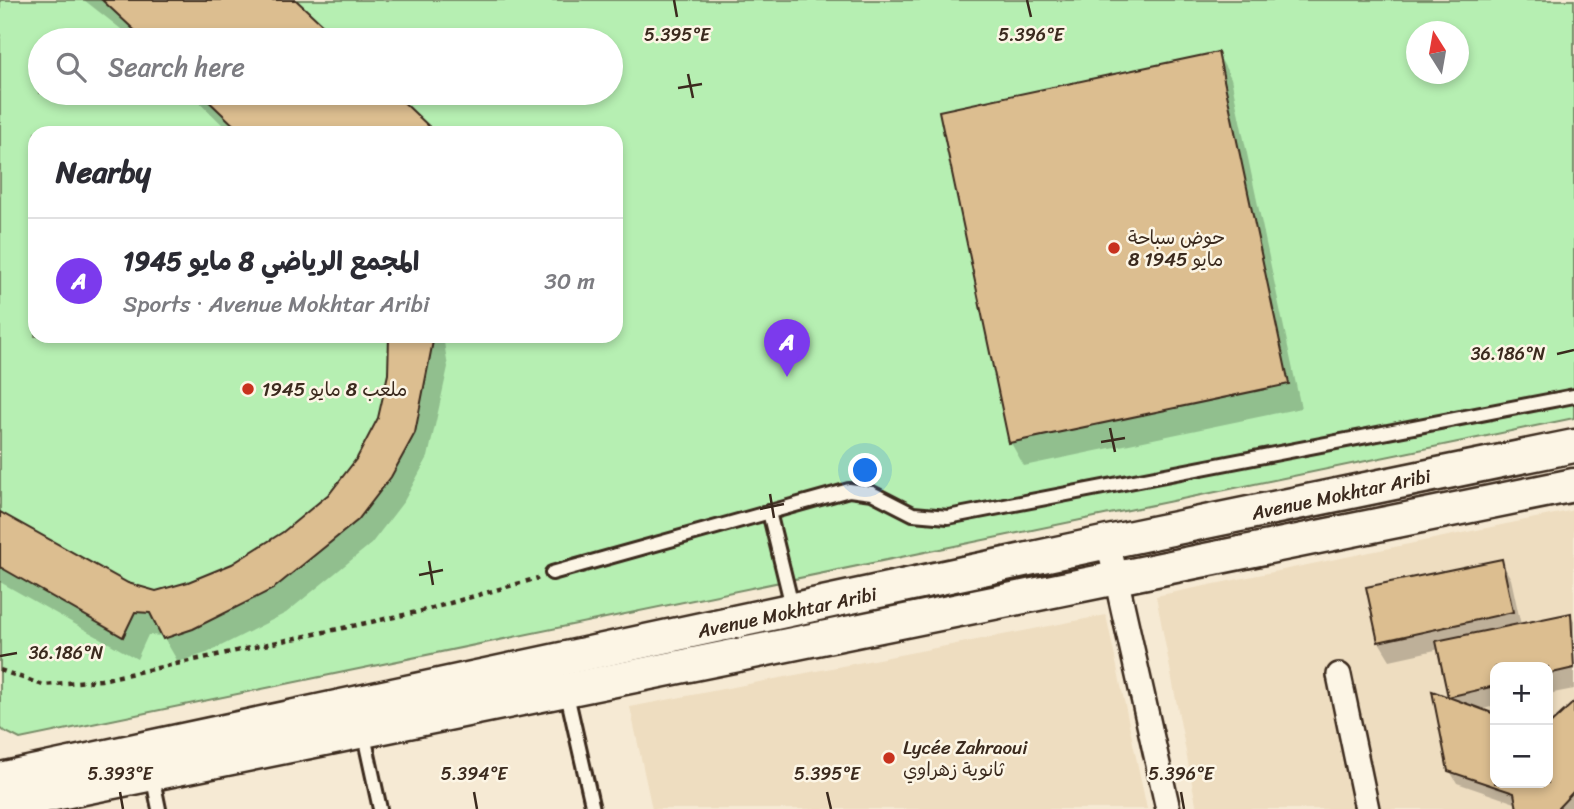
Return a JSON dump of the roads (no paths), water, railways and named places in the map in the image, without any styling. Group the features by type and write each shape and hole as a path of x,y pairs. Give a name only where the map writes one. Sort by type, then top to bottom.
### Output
{"main road":[{"name":"Avenue Mokhtar Aribi","path":"0,779 149,762 360,719 563,675 784,612 1574,446"},
{"name":"Avenue Mokhtar Aribi","path":"563,675 779,645 1117,580 1574,485"},
{"path":"779,645 784,612"},
{"name":"Avenue Mokhtar Aribi","path":"0,805 77,795 149,762"}],"street":[{"path":"1108,542 1168,809"},
{"path":"1339,675 1367,809"}],"lane":[{"path":"552,573 849,490 860,490 913,514 948,517 1574,396"},
{"path":"769,512 784,612"},
{"path":"563,675 593,809"},
{"path":"360,719 380,809"},
{"path":"149,762 159,809"}],"place":[{"name":"حوض سباحة 8 مايو 1945","path":"1114,248"},
{"name":"المجمع الرياضي 8 مايو 1945","path":"787,377"},
{"name":"ملعب 8 مايو 1945","path":"248,389"},
{"name":"Lycée Zahraoui ثانوية زهراوي","path":"889,758"}]}
